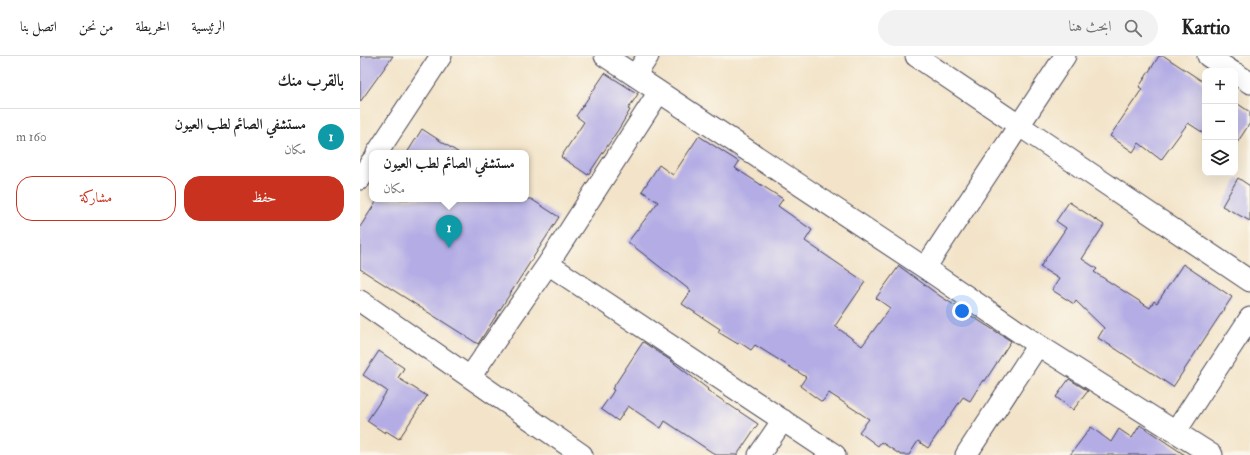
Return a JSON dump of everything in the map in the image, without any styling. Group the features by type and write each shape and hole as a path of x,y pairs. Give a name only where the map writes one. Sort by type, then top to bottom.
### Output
{"street":[{"path":"379,150 441,56"},
{"path":"604,56 926,268 1038,345 1212,455"},
{"path":"635,76 648,56"},
{"path":"916,56 1250,281"},
{"path":"926,268 1065,56"},
{"path":"1208,56 1226,68"},
{"path":"1238,76 1250,84"},
{"path":"470,377 548,264 659,92"},
{"path":"360,179 369,166"},
{"path":"548,264 835,455"},
{"path":"360,301 582,455"},
{"path":"1176,431 1250,318"},
{"path":"966,455 1038,345"},
{"path":"759,455 782,420"}],"building":[{"path":"360,56 393,56 360,102"},
{"path":"1159,56 1164,56 1202,81 1202,132 1188,123 1161,160 1139,143 1133,152 1110,136 1142,89 1139,87"},
{"path":"605,73 638,94 628,109 630,110 620,127 588,175 561,157 584,122 576,116"},
{"path":"1238,104 1250,112 1250,123 1238,141"},
{"path":"422,129 454,150 409,150"},
{"path":"699,136 739,162 735,168 783,199 778,206 812,230 805,241 865,282 835,326 862,346 890,308 876,298 899,266 940,296 1011,341 970,401 963,397 928,448 918,441 909,455 901,455 881,442 878,446 859,432 869,419 829,393 822,402 800,386 806,377 755,345 751,350 739,342 738,344 718,332 720,329 682,304 691,291 628,242 658,202 642,191 659,165 673,175"},
{"path":"1238,178 1250,186 1250,221 1222,206"},
{"path":"529,199 531,199 559,217 478,344 360,269 360,227 376,202 529,202"},
{"path":"1069,202 1104,225 1082,259 1097,269 1094,272 1150,308 1154,301 1157,303 1183,264 1232,297 1173,387 1098,338 1104,328 1076,301 1074,304 1052,290 1059,279 1040,267 1066,228 1056,221"},
{"path":"643,342 670,360 708,389 707,390 758,424 737,455 716,455 665,421 661,428 628,406 618,421 601,409 614,390 612,389"},
{"path":"379,351 404,368 398,378 427,396 399,439 386,431 385,433 367,421 387,391 363,375"},
{"path":"1069,379 1088,391 1073,410 1056,397"},
{"path":"1140,425 1185,455 1070,455 1091,427 1111,442 1119,429 1132,438"}],"place":[{"name":"مستشفي الصائم لطب العيون","path":"449,248"}]}
